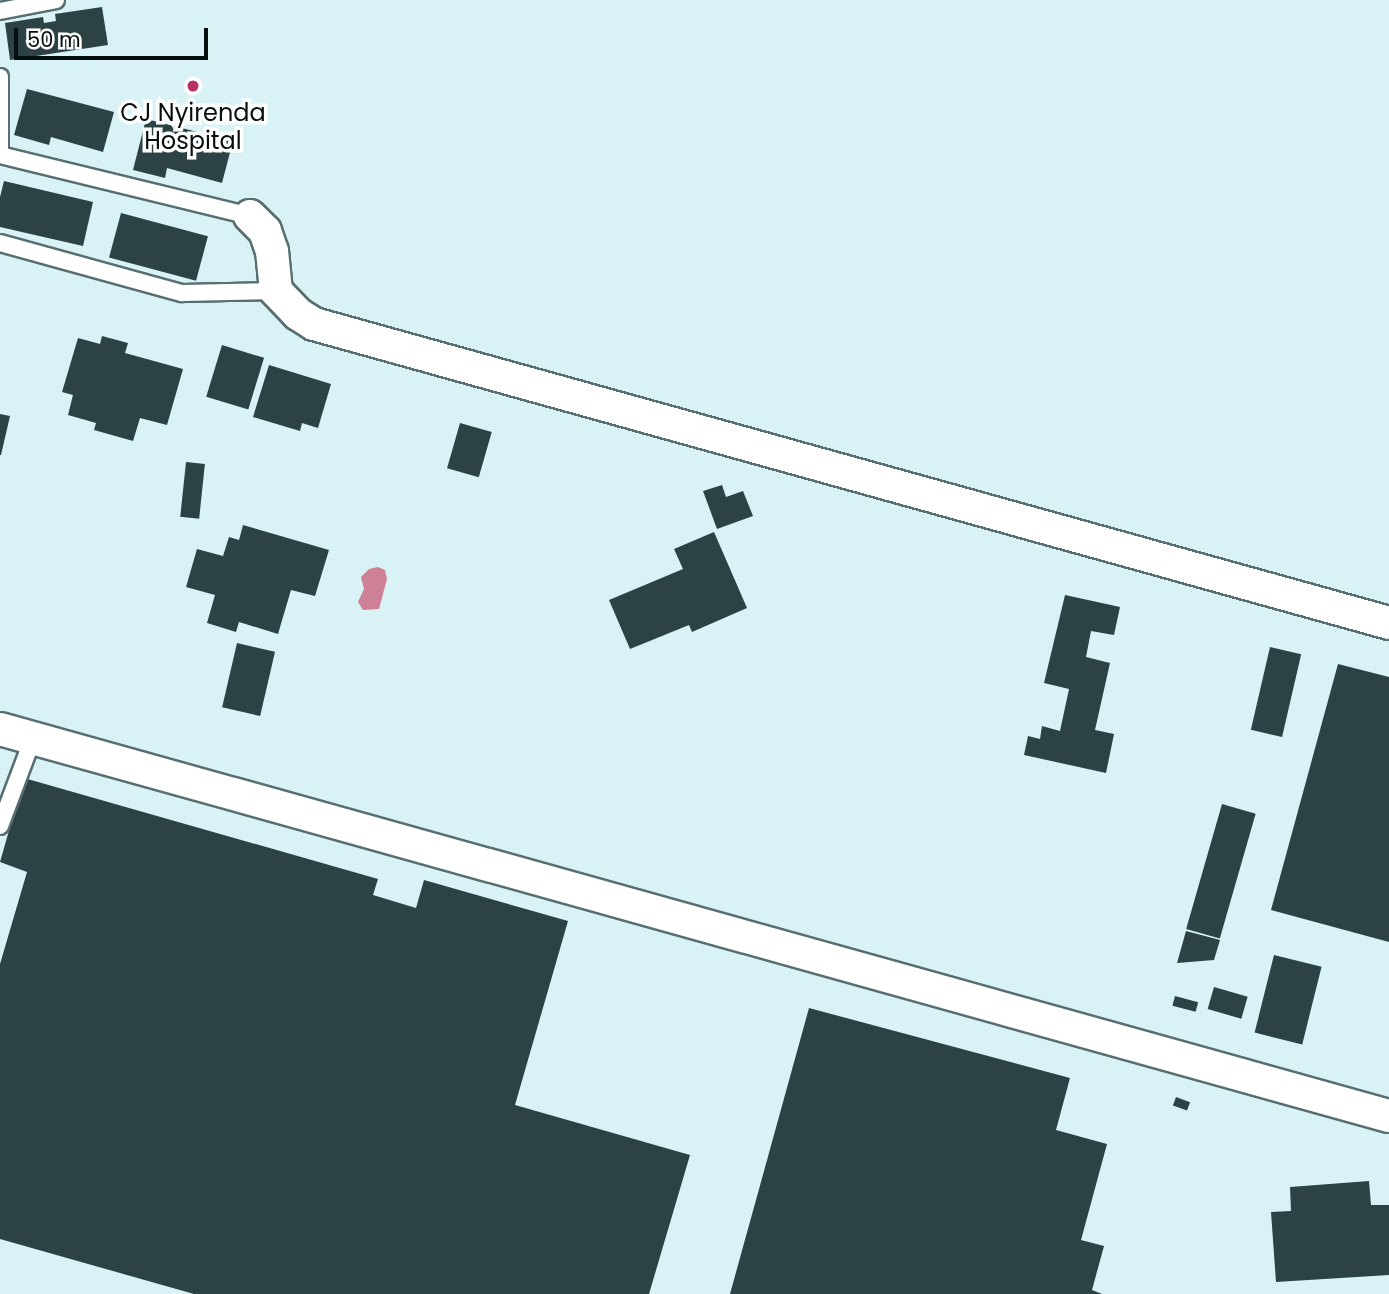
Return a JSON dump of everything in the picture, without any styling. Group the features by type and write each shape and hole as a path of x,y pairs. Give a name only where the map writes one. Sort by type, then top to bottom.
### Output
{"street":[{"path":"250,216 265,230 272,251 275,290 298,314 314,324 1389,623"},
{"path":"0,729 1389,1116"}],"lane":[{"path":"0,11 56,0"},
{"path":"0,77 0,155 250,216"},
{"path":"0,243 182,293 275,290"},
{"path":"0,826 33,738"}],"shaded area":[{"path":"378,567 385,570 387,579 379,609 363,610 358,602 364,589 361,577 369,569"}],"building":[{"path":"102,7 108,45 10,60 5,23 43,17 44,23 56,21 55,14"},
{"path":"27,89 114,112 103,152 51,137 49,145 14,135"},
{"path":"146,119 233,141 222,183 167,168 165,178 133,170"},
{"path":"4,181 93,202 83,246 0,227 0,197"},
{"path":"121,213 208,236 196,281 109,257"},
{"path":"102,336 128,343 125,353 183,369 167,425 140,418 133,441 94,430 96,423 68,415 73,395 62,392 78,338 100,344"},
{"path":"222,345 264,358 248,410 206,397"},
{"path":"269,365 331,384 318,428 302,423 300,431 253,417"},
{"path":"0,414 10,416 1,455 0,455"},
{"path":"460,423 492,432 479,477 447,468"},
{"path":"186,462 205,464 199,519 180,517"},
{"path":"722,485 726,497 743,491 753,516 717,529 703,491"},
{"path":"243,525 329,550 315,596 291,590 278,634 239,622 236,632 207,623 215,595 186,587 197,549 223,556 229,537 239,540"},
{"path":"714,532 747,608 692,632 689,625 630,649 609,600 683,569 674,549"},
{"path":"1065,595 1120,607 1114,635 1091,631 1086,657 1110,663 1095,730 1114,734 1106,773 1024,755 1028,736 1040,739 1042,726 1060,731 1069,689 1044,683"},
{"path":"237,643 275,652 260,716 222,707"},
{"path":"1270,647 1301,654 1282,737 1251,730"},
{"path":"1338,664 1389,677 1389,942 1271,910"},
{"path":"24,778 378,879 373,895 416,908 424,880 568,921 515,1105 690,1155 649,1294 194,1294 0,1239 0,964 27,872 0,862"},
{"path":"1222,804 1256,814 1220,939 1186,929"},
{"path":"1186,931 1220,940 1214,960 1177,963"},
{"path":"1274,955 1322,967 1302,1044 1255,1033"},
{"path":"1214,987 1248,997 1241,1019 1208,1009"},
{"path":"1175,996 1198,1002 1196,1012 1172,1006"},
{"path":"809,1008 1070,1078 1056,1130 1107,1144 1081,1240 1104,1246 1092,1290 1102,1294 730,1294"},
{"path":"1176,1097 1190,1102 1187,1111 1173,1105"},
{"path":"1369,1181 1371,1205 1389,1205 1389,1275 1276,1282 1271,1212 1291,1211 1290,1187"}],"place":[{"name":"CJ Nyirenda Hospital","path":"193,86"}]}
